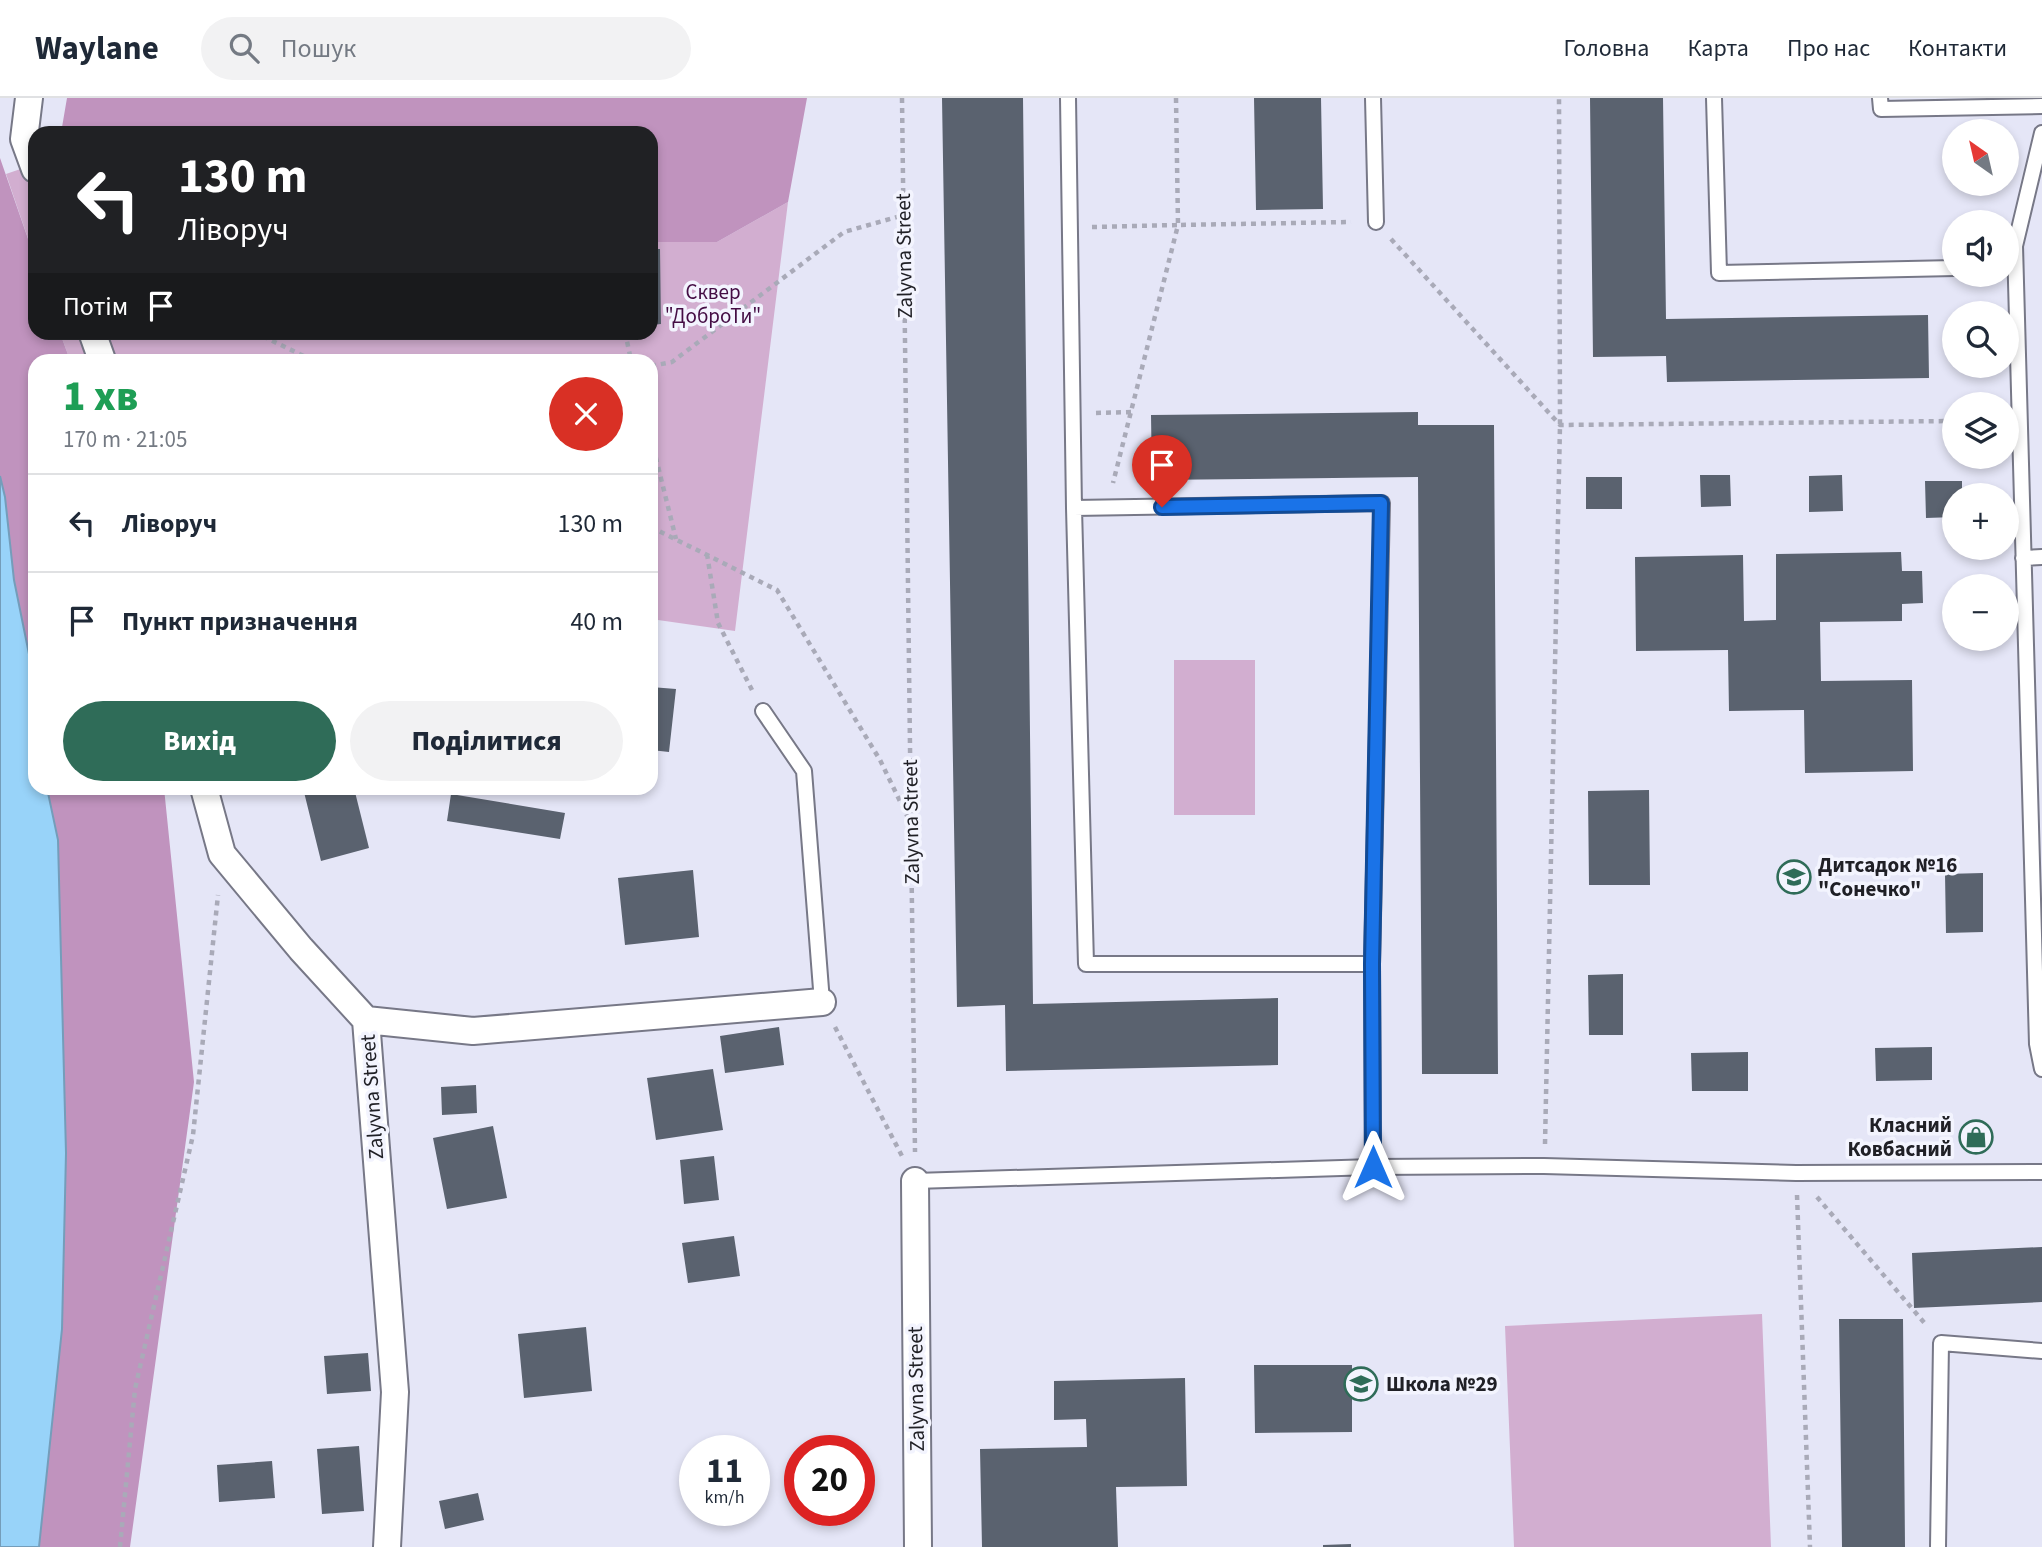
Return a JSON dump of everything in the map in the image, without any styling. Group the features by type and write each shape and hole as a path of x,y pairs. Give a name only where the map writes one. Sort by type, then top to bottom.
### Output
{"street":[{"path":"28,150 24,139 29,98"},
{"path":"206,795 222,854 301,949 366,1020"},
{"name":"Zalyvna Street","path":"387,1547 395,1392 366,1020 473,1031 822,1002"},
{"name":"Zalyvna Street","path":"915,1181 918,1547"}],"lane":[{"path":"1068,98 1074,508 1086,964 1372,964"},
{"path":"1373,98 1376,222"},
{"path":"1714,98 1719,273 1942,268"},
{"path":"1880,98 1881,109 2042,106"},
{"path":"2019,229 2042,133"},
{"path":"2012,287 2023,558 2037,1044 2042,1069"},
{"path":"1074,508 1381,503 1372,964 1373,1167"},
{"path":"2023,558 2042,557"},
{"path":"763,711 804,771 822,1002"},
{"path":"915,1181 1373,1167 1544,1166 1796,1173 2042,1172"},
{"path":"1938,1547 1941,1343 2042,1351"}],"path":[{"name":"Zalyvna Street","path":"902,98 915,1181"},
{"path":"1107,508 1178,225 1176,98"},
{"path":"1544,1166 1560,425 1559,98"},
{"path":"658,365 672,362 844,232 904,215"},
{"path":"1069,228 1376,222 1560,425 1942,421"},
{"path":"271,340 300,354"},
{"path":"1073,414 1130,412"},
{"path":"658,466 677,540"},
{"path":"658,530 777,590 880,760 911,823"},
{"path":"707,553 718,623 763,711"},
{"path":"120,1547 135,1389 193,1135 222,854"},
{"path":"822,1002 915,1181"},
{"path":"1796,1173 1941,1343"},
{"path":"1796,1173 1810,1547"}],"green space":[{"path":"28,166 28,238 6,174"},
{"name":"Сквер \"ДоброТи\"","path":"788,202 735,631 658,620 658,354 68,354 63,340 658,340 658,242 717,242"},
{"path":"1174,660 1255,660 1255,815 1174,815"},
{"path":"1762,1314 1771,1547 1514,1547 1505,1326"}],"shaded area":[{"path":"67,98 807,98 788,202 717,242 658,242 658,126 62,126"},
{"path":"0,158 28,239 28,340 63,340 68,354 28,354 28,649 14,580 5,497 0,476"},
{"path":"48,795 165,795 194,1082 130,1547 39,1547 62,1329 66,1153 58,840"}],"water":[{"path":"0,476 5,497 14,580 28,649 28,795 48,795 58,840 66,1153 62,1329 39,1547 0,1547"}],"building":[{"path":"942,98 1023,98 1033,1004 1278,998 1278,1065 1006,1071 1005,1005 957,1007"},
{"path":"1254,98 1321,98 1323,209 1256,210"},
{"path":"1590,98 1663,98 1666,319 1928,315 1929,378 1667,382 1666,356 1593,357"},
{"path":"658,249 660,249 661,324 658,324"},
{"path":"1418,412 1418,425 1494,425 1498,1074 1422,1074 1418,477 1152,480 1151,415"},
{"path":"1700,475 1730,475 1731,506 1701,507"},
{"path":"1842,475 1843,511 1809,512 1809,476"},
{"path":"1586,477 1622,477 1622,509 1586,509"},
{"path":"1925,481 1962,481 1942,483 1942,517 1926,518"},
{"path":"1901,552 1902,571 1922,571 1923,603 1902,604 1902,621 1820,622 1821,681 1912,680 1913,771 1805,773 1804,710 1729,711 1728,650 1636,651 1635,557 1743,555 1744,621 1776,620 1776,554"},
{"path":"658,688 676,689 669,752 658,751"},
{"path":"1649,790 1650,885 1589,885 1588,791"},
{"path":"305,795 356,795 369,848 321,861"},
{"path":"451,795 565,813 560,839 447,821"},
{"path":"693,870 699,937 625,945 618,878"},
{"path":"1983,873 1983,932 1946,933 1945,874"},
{"path":"1623,974 1623,1035 1589,1035 1588,975"},
{"path":"779,1027 784,1065 725,1073 720,1036"},
{"path":"1932,1047 1932,1080 1876,1081 1875,1048"},
{"path":"1748,1052 1748,1091 1692,1091 1691,1053"},
{"path":"713,1069 723,1130 656,1140 647,1078"},
{"path":"476,1085 477,1113 442,1115 441,1087"},
{"path":"493,1126 507,1198 447,1209 433,1138"},
{"path":"714,1156 719,1200 684,1204 680,1160"},
{"path":"734,1236 740,1276 688,1283 682,1243"},
{"path":"2042,1247 2042,1302 1914,1308 1912,1253"},
{"path":"1839,1319 1903,1319 1905,1547 1842,1547"},
{"path":"586,1327 592,1391 524,1398 518,1334"},
{"path":"368,1353 371,1391 327,1394 324,1356"},
{"path":"1254,1365 1352,1365 1352,1432 1255,1433"},
{"path":"1185,1378 1187,1486 1116,1487 1118,1547 982,1547 980,1449 1087,1447 1086,1419 1054,1420 1054,1381"},
{"path":"359,1446 364,1511 322,1514 317,1449"},
{"path":"272,1461 275,1498 219,1502 217,1465"},
{"path":"478,1493 484,1520 445,1529 439,1501"},
{"path":"1351,1544 1351,1547 1323,1547 1323,1545"}],"place":[{"name":"Дитсадок №16 \"Сонечко\"","path":"1794,877"},
{"name":"Класний Ковбасний","path":"1976,1137"},
{"name":"Школа №29","path":"1361,1384"}],"route":[{"path":"1162,507 1381,503 1372,964 1373,1167"}]}
